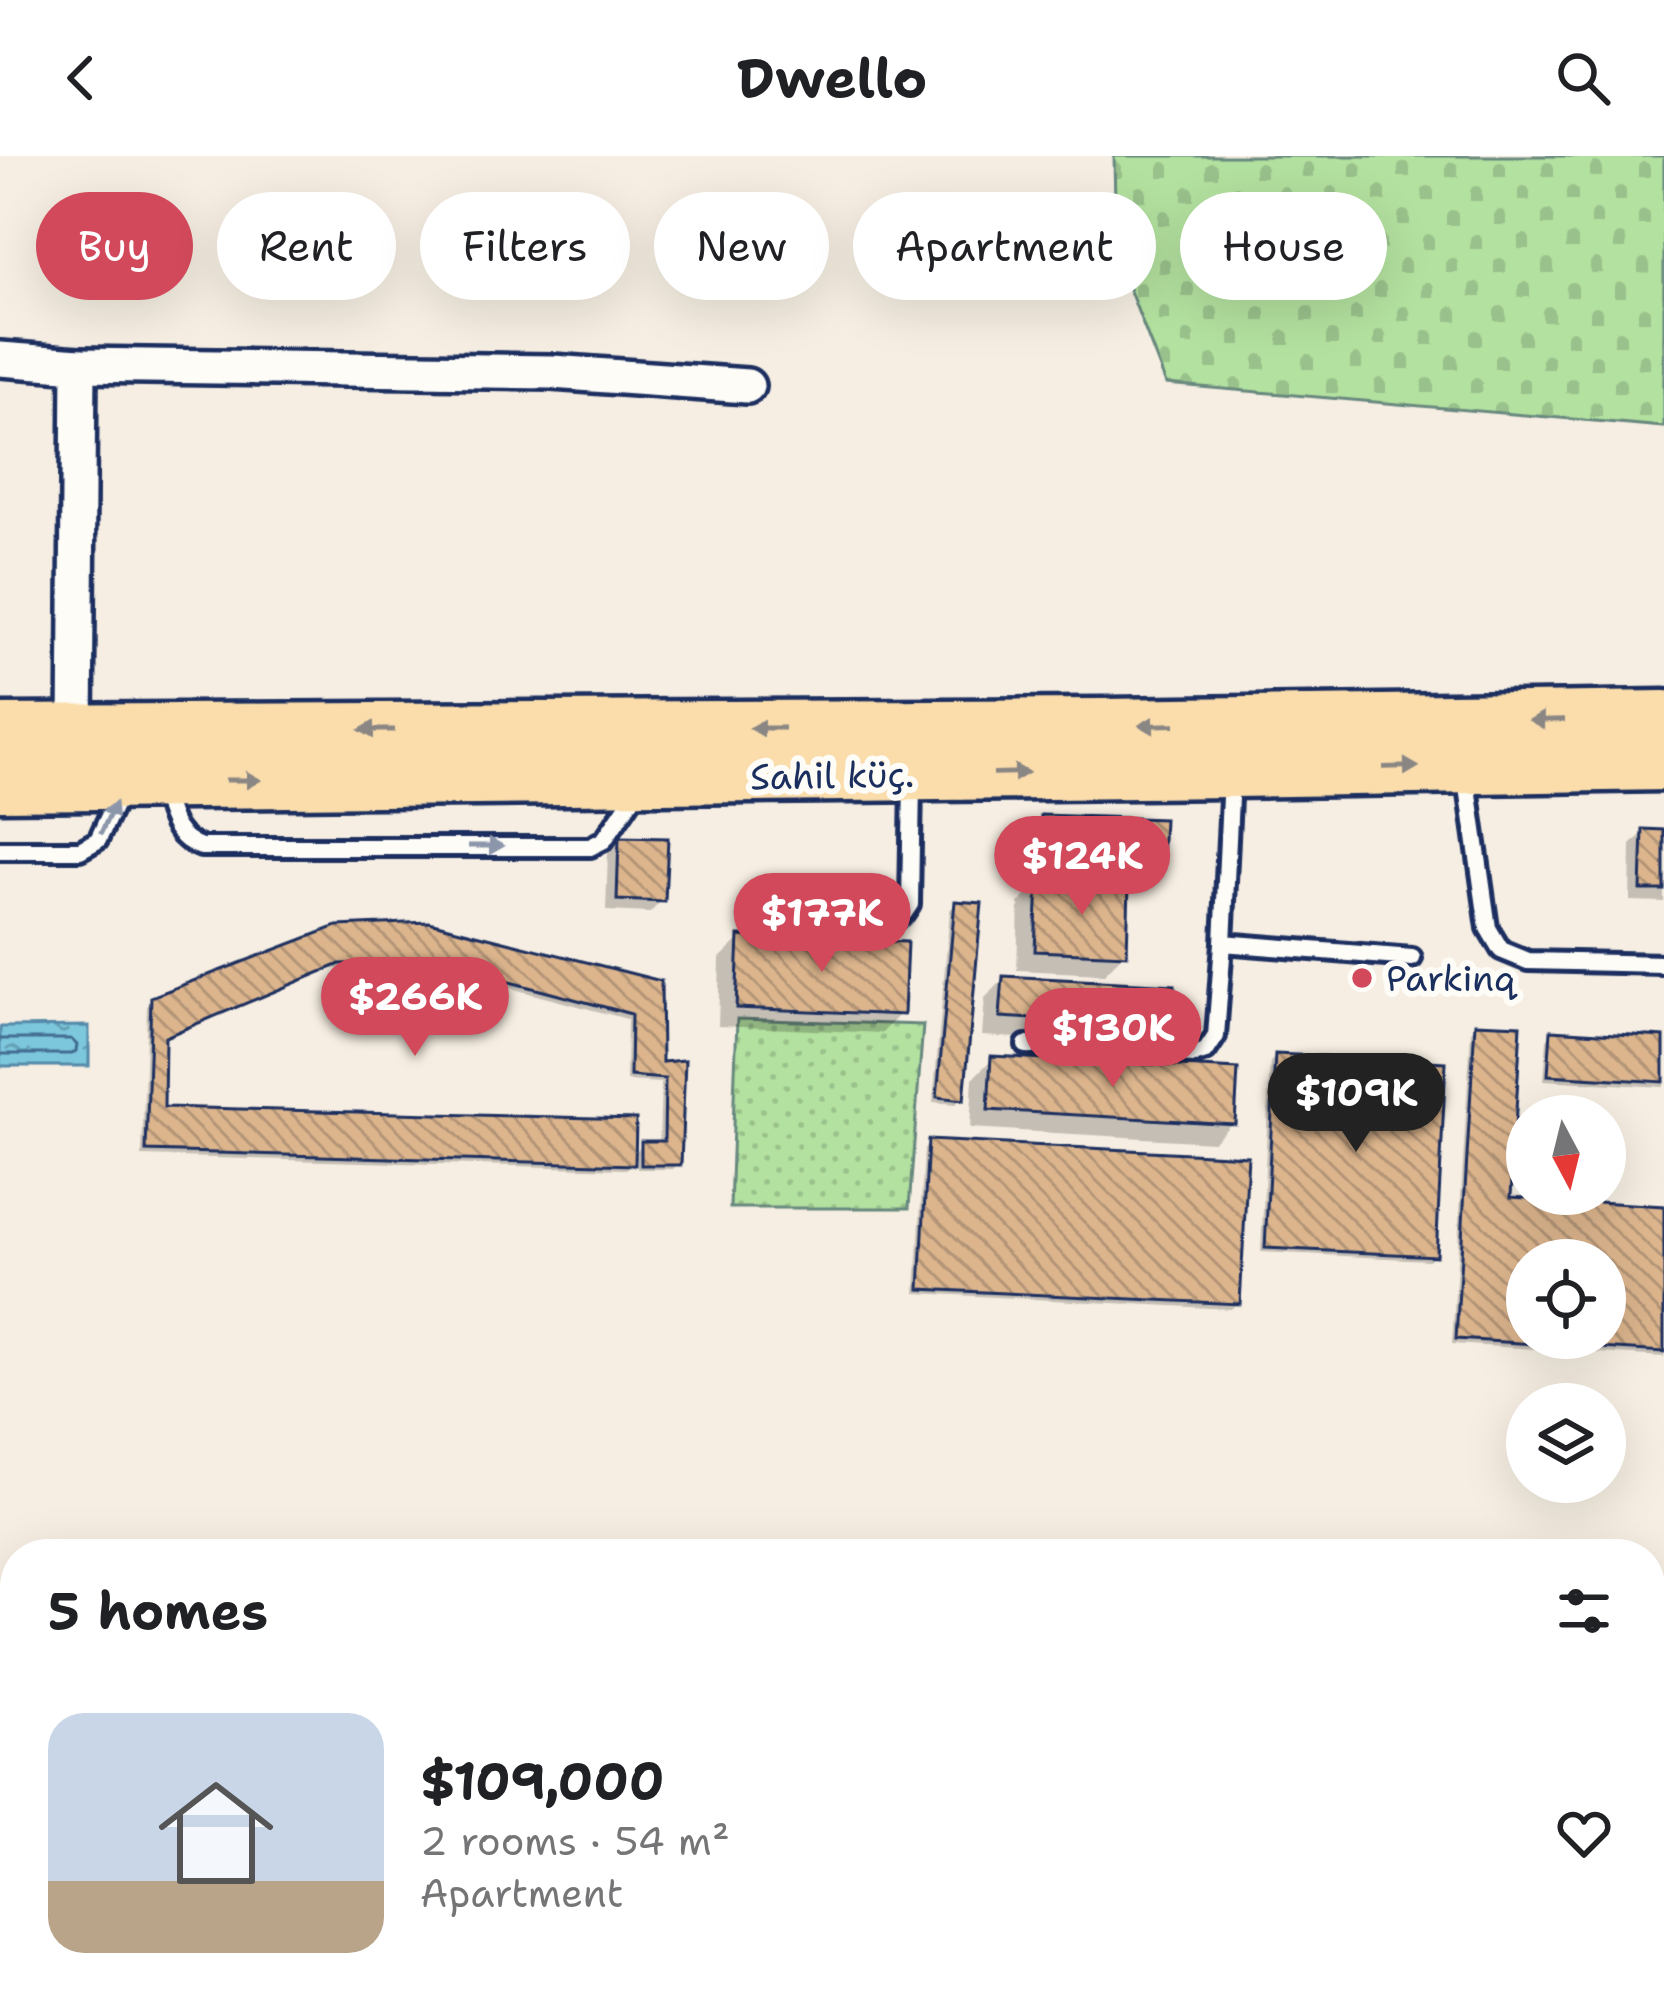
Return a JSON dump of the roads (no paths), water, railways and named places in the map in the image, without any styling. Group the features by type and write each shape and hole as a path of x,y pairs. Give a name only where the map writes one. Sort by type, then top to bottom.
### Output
{"main road":[{"name":"Sahil küç.","path":"0,732 1664,718"},
{"name":"Sahil küç.","path":"0,783 1664,763"}],"street":[{"path":"0,359 80,365 552,372 747,386"},
{"path":"76,731 80,365"}],"lane":[{"path":"1465,766 1488,928 1501,950 1528,962 1664,964"},
{"path":"1026,1045 1206,1051 1216,1036 1231,770"},
{"path":"772,920 893,921 904,914 910,904 912,774"},
{"path":"0,850 80,850 98,840 142,781"},
{"path":"1223,943 1412,958"}],"water":[{"path":"89,1026 89,1066 0,1066 0,1027"}],"place":[{"name":"Parkinq","path":"1362,978"}]}
